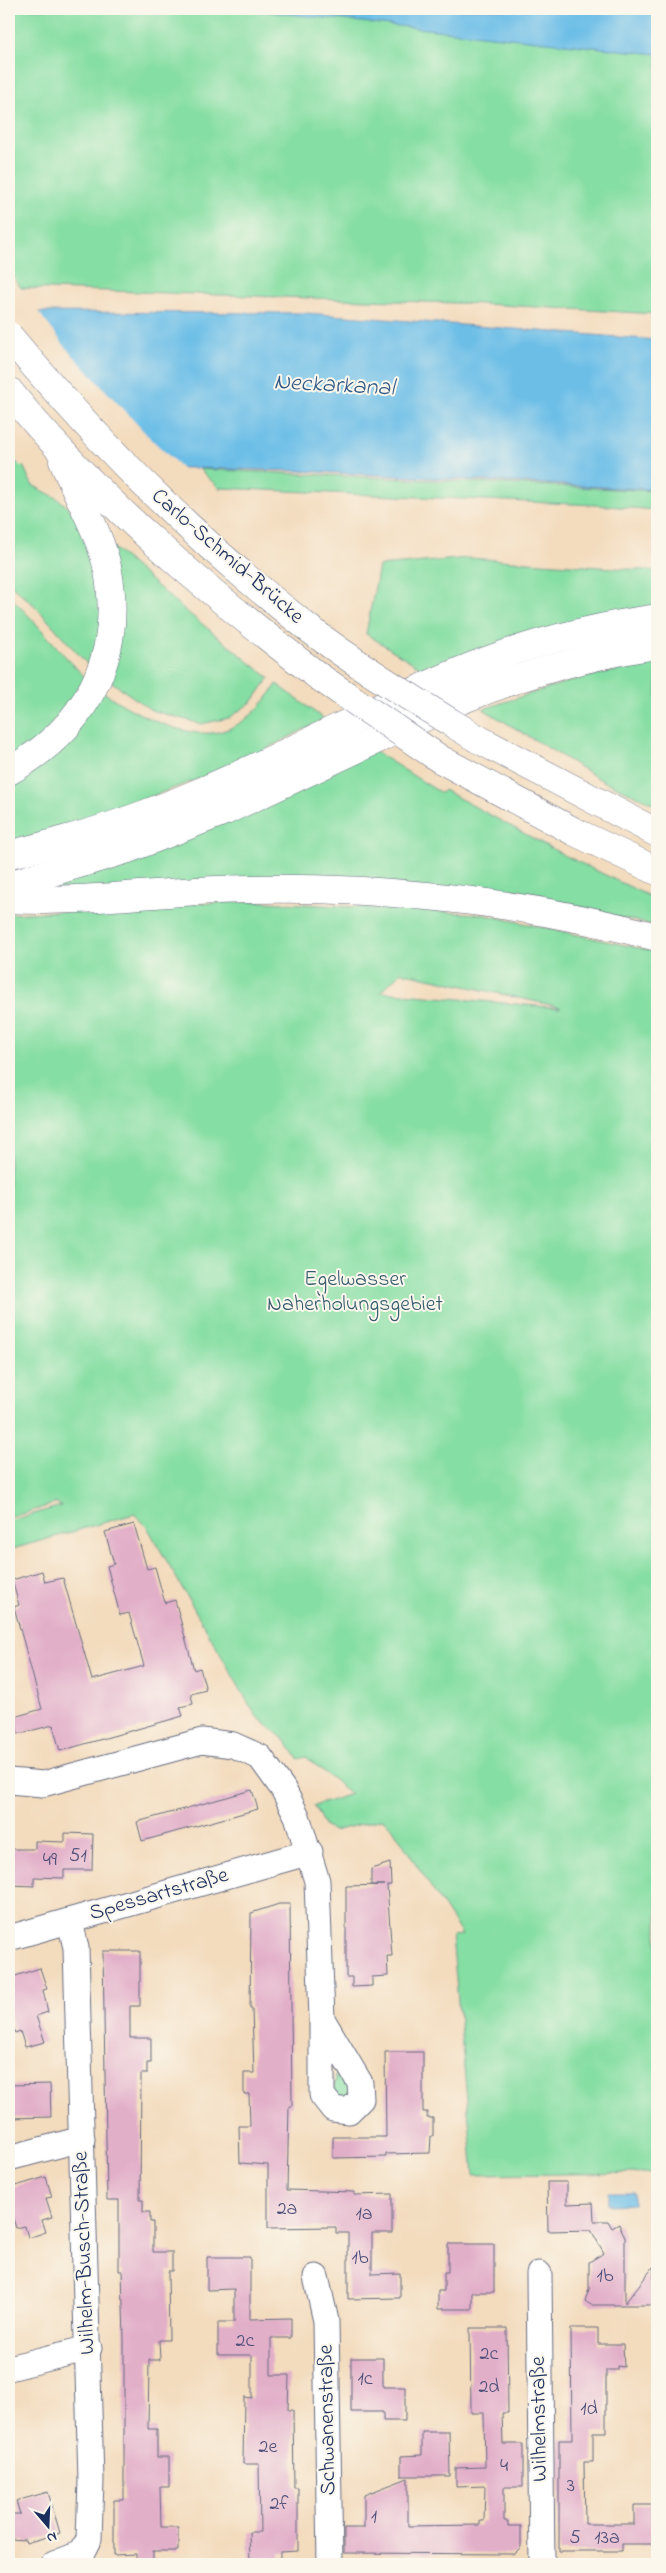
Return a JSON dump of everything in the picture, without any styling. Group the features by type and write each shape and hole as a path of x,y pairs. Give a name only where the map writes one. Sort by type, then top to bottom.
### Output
{"highway":[{"name":"Carlo-Schmid-Brücke","path":"9,336 90,431 185,524 249,581 309,629 380,678 478,739 657,833"},
{"name":"Carlo-Schmid-Brücke","path":"9,392 56,446 185,570 318,676 440,758 573,831 657,871"},
{"path":"9,771 33,758 66,728 90,696 107,653 113,611 107,570 98,540 56,446"},
{"path":"9,854 114,826 207,790 447,677 514,651 578,633 657,618"},
{"path":"9,885 128,849 225,811 461,700 495,686 587,659 657,645"},
{"path":"9,899 44,901 226,890 314,889 399,894 539,912 617,926 657,937"}],"street":[{"path":"9,1781 43,1784 202,1741 233,1745 260,1757 283,1789 296,1816 310,1852 317,1880 322,2019"},
{"name":"Spessartstraße","path":"9,1938 310,1852"},
{"name":"Wilhelm-Busch-Straße","path":"54,2564 82,2553 90,2539 89,2348 76,1948 70,1921"},
{"path":"9,2158 82,2138"},
{"name":"Wilhelmstraße","path":"539,2274 542,2564"},
{"name":"Schwanenstraße","path":"316,2277 326,2321 330,2564"},
{"path":"9,2368 89,2348"}],"green space":[{"path":"9,9 254,9 657,52 657,314 484,304 21,288 9,270"},
{"path":"9,463 22,463 32,485 57,498 181,607 269,678 253,701 229,718 201,724 151,710 88,665 35,606 9,583"},
{"path":"199,469 657,491 657,510 595,505 219,488"},
{"path":"469,558 657,571 657,609 429,673 366,634 379,566"},
{"path":"9,596 93,684 125,706 161,723 197,733 223,731 250,716 265,701 277,684 324,719 229,768 51,833 9,842"},
{"path":"657,662 657,805 603,781 483,709 573,680"},
{"path":"374,751 441,793 444,790 562,854 657,900 657,926 554,903 30,888"},
{"name":"Egelwasser Naherholungsgebiet","path":"248,901 481,914 657,952 657,2173 474,2175 452,1936 462,1935 392,1827 382,1819 333,1831 325,1827 314,1806 351,1794 306,1757 298,1759 286,1741 256,1716 146,1525 134,1514 9,1550 9,1521 61,1506 57,1503 9,1518 9,914","holes":["401,972 560,1008 381,992"]},
{"path":"337,2070 346,2077 350,2090 343,2099 333,2095"}],"water":[{"path":"242,9 657,9 657,54"},
{"name":"Neckarkanal","path":"9,312 306,313 657,340 657,490 300,471 9,463"},
{"path":"608,2192 634,2192 634,2204 608,2205"}],"pier":[{"path":"9,310 37,310 67,349 150,438 184,470 20,466 9,452"}],"building":[{"path":"134,1524 147,1569 155,1567 165,1603 175,1600 194,1670 200,1668 206,1690 191,1694 193,1704 180,1707 183,1716 60,1751 53,1725 18,1734 14,1717 42,1709 14,1607 19,1605 12,1580 42,1571 45,1582 63,1578 92,1680 144,1666 129,1613 120,1615 107,1566 114,1564 105,1532"},
{"path":"252,1790 258,1809 142,1841 137,1822"},
{"path":"65,1833 93,1834 92,1870 64,1870 64,1878 34,1877 34,1886 9,1885 9,1849 35,1849 35,1841 65,1842"},
{"path":"390,1863 391,1885 387,1885 392,1956 387,1956 388,1976 372,1977 372,1986 352,1987 352,1977 346,1977 346,1886 384,1885 371,1885 371,1869"},
{"path":"279,1904 290,1904 292,2106 289,2106 287,2190 354,2192 354,2195 392,2194 392,2233 372,2233 372,2274 400,2273 400,2298 348,2299 348,2233 336,2233 336,2227 268,2228 268,2165 240,2163 239,2126 250,2126 249,2094 244,2094 244,2073 254,2073 252,2008 250,2008 251,1913"},
{"path":"103,1951 140,1951 140,2006 130,2006 130,2038 151,2038 151,2063 147,2063 147,2074 141,2074 140,2200 143,2200 143,2212 150,2212 150,2222 153,2222 153,2252 172,2252 172,2271 168,2271 169,2340 159,2340 160,2360 149,2360 148,2429 157,2429 157,2457 169,2457 169,2487 160,2487 161,2527 178,2527 178,2551 153,2551 153,2563 136,2563 136,2554 114,2555 114,2500 124,2500 124,2340 122,2271 119,2271 119,2200 107,2200"},
{"path":"40,1968 47,1989 43,1990 48,2012 36,2016 45,2042 25,2047 20,2031 15,2033 9,2013 9,1978"},
{"path":"385,2052 423,2052 423,2112 427,2112 427,2118 433,2118 433,2136 431,2136 430,2153 386,2154 386,2157 333,2158 333,2137 386,2137"},
{"path":"50,2084 51,2117 9,2118 9,2085"},
{"path":"46,2177 52,2197 46,2198 52,2217 42,2220 46,2232 28,2238 25,2226 16,2228 10,2209 14,2208 9,2188"},
{"path":"547,2182 567,2182 567,2204 593,2203 594,2221 608,2221 612,2228 619,2224 625,2237 625,2303 654,2266 654,2305 591,2305 585,2301 589,2289 589,2262 604,2253 591,2230 548,2231"},
{"path":"448,2244 494,2244 494,2292 472,2292 472,2309 438,2309 438,2291 444,2291 444,2272 448,2272"},
{"path":"207,2257 250,2257 250,2319 291,2318 291,2338 271,2338 271,2375 289,2375 288,2410 293,2410 294,2488 298,2488 298,2551 280,2552 280,2562 250,2562 249,2532 260,2532 259,2464 243,2464 244,2397 252,2398 252,2355 218,2355 218,2322 234,2322 234,2289 207,2290"},
{"path":"470,2328 507,2328 508,2413 502,2413 503,2444 523,2444 523,2487 504,2487 504,2521 508,2521 508,2526 521,2526 521,2547 514,2554 344,2553 344,2528 364,2528 364,2495 408,2478 408,2526 480,2525 480,2521 484,2521 485,2486 456,2487 456,2468 485,2467 484,2413 471,2413"},
{"path":"571,2328 598,2328 598,2344 623,2344 624,2367 617,2366 617,2370 606,2370 606,2432 593,2432 593,2462 584,2462 585,2524 634,2524 634,2505 657,2505 657,2544 622,2544 622,2551 559,2551 559,2440 572,2440"},
{"path":"351,2358 383,2358 383,2387 405,2387 405,2421 383,2421 383,2412 351,2412"},
{"path":"422,2432 449,2432 450,2476 401,2476 401,2456 422,2455"},
{"path":"48,2492 60,2533 26,2543 25,2540 9,2539 9,2514 20,2514 16,2501"}]}
